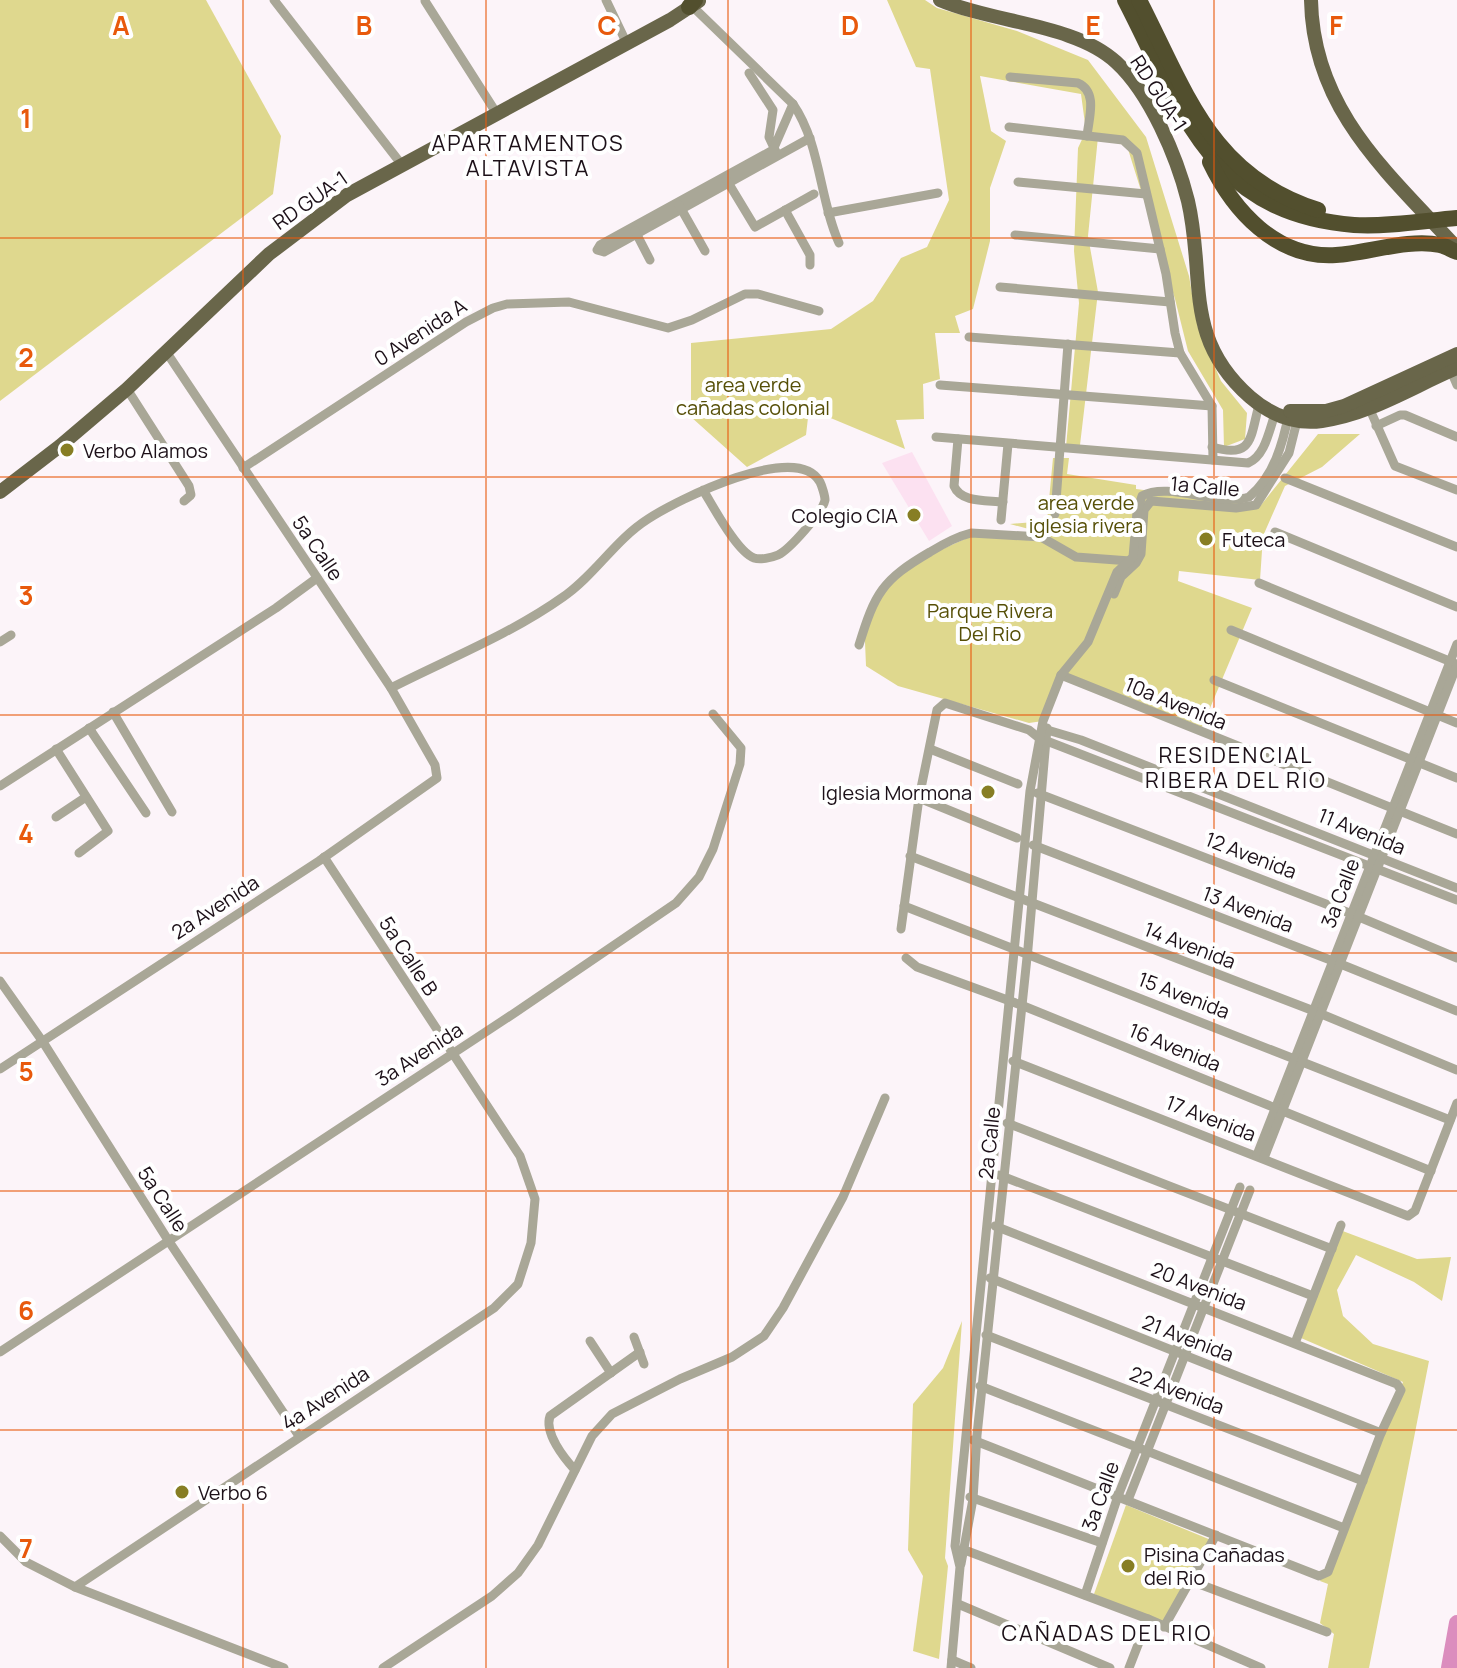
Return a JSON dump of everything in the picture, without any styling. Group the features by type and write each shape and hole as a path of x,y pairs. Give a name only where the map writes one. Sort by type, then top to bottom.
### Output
{"highway":[{"path":"1125,0 1223,189 1256,227 1294,248 1333,255 1422,244 1437,244 1457,250"},
{"path":"1139,0 1193,109 1214,140 1240,169 1265,187 1299,204 1357,216 1406,218"},
{"path":"1200,143 1230,176 1260,199 1277,208 1318,220 1356,225 1450,214"}],"main road":[{"name":"RD GUA-1","path":"940,0 985,16 1074,37 1092,45 1119,65 1159,123 1180,174 1189,206 1197,280 1213,354 1226,375 1259,405 1290,416"},
{"path":"1311,0 1317,59 1343,115 1374,158 1457,250"},
{"name":"RD GUA-1","path":"0,492 127,389 269,254 312,219 347,195 627,44 695,2"},
{"path":"1290,416 1344,406 1399,381 1453,367"},
{"path":"1290,416 1336,418 1368,412 1453,367"},
{"path":"1368,412 1389,395 1399,381"}],"street":[{"path":"274,0 402,165"},
{"path":"606,0 627,44"},
{"path":"425,1 497,114"},
{"path":"695,2 793,104 804,120 839,243"},
{"path":"749,73 773,110 769,137 775,152"},
{"path":"1010,77 1078,83 1087,87 1091,96 1087,136"},
{"path":"775,152 793,104"},
{"path":"1009,127 1129,143 1137,153 1180,353 1212,406 1213,460"},
{"path":"650,260 635,230 775,152 810,138"},
{"path":"726,180 753,227 814,194"},
{"path":"1018,182 1146,194"},
{"path":"828,213 938,193"},
{"path":"679,206 705,251"},
{"path":"785,210 810,255 810,265"},
{"path":"1015,235 1160,249"},
{"path":"1000,287 1170,302"},
{"name":"0 Avenida A","path":"243,468 466,322 493,308 537,302 569,302 668,328 745,294 758,294 819,311"},
{"path":"969,337 1180,353"},
{"path":"1055,514 1068,344"},
{"name":"5a Calle","path":"167,353 391,688 435,765"},
{"path":"940,385 1212,406"},
{"path":"127,389 189,486 191,495 184,501"},
{"path":"1212,447 1229,452 1240,451 1247,446 1259,405"},
{"path":"1368,412 1395,466 1457,490"},
{"path":"1376,426 1405,415 1457,437"},
{"path":"936,437 1248,463 1257,460 1290,416"},
{"name":"1a Calle","path":"1044,730 1064,677 1093,643 1121,577 1133,562 1138,505 1161,492 1240,500 1249,497 1274,464 1282,448 1290,416"},
{"path":"958,439 954,486 957,493 963,498 1003,502"},
{"path":"1001,520 1008,444"},
{"path":"391,688 562,598 595,571 617,545 646,520 703,490 737,477 784,466 813,473 821,483 825,499 789,547 778,555 764,558 753,557 741,548 703,490"},
{"path":"1285,478 1457,547"},
{"path":"1275,532 1457,607"},
{"path":"859,645 871,605 888,581 907,565 960,536 971,533 1041,537 1076,557 1133,562"},
{"path":"0,786 276,608 317,578"},
{"path":"1259,583 1455,664"},
{"path":"1231,630 1457,723"},
{"path":"0,642 11,635"},
{"name":"3a Calle","path":"1261,1156 1455,664 1457,644"},
{"name":"10a Avenida","path":"1064,677 1457,834"},
{"path":"1214,680 1457,778"},
{"name":"11 Avenida","path":"930,749 937,710 942,704 948,703 1029,730 1044,730 1376,862 1457,900"},
{"path":"113,712 172,812"},
{"name":"3a Avenida","path":"0,1352 676,903 699,877 713,849 740,764 741,748 713,714"},
{"path":"89,728 146,813"},
{"name":"2a Calle","path":"983,1334 995,1280 992,1173 1009,1001 1026,842 1044,730"},
{"path":"56,749 108,831 79,853"},
{"path":"901,929 919,798 930,749 1018,784"},
{"name":"2a Avenida","path":"0,1069 434,782 437,778 435,765"},
{"name":"12 Avenida","path":"1036,792 1355,915 1457,958"},
{"path":"56,817 86,797"},
{"name":"13 Avenida","path":"919,798 1457,1011"},
{"name":"2a Calle","path":"960,1548 973,1499 983,1334 983,1276 1004,1177 1032,904 1026,842"},
{"name":"14 Avenida","path":"910,856 1457,1070"},
{"name":"5a Calle B","path":"324,857 520,1156 535,1199"},
{"name":"11 Avenida","path":"1376,862 1457,888"},
{"name":"15 Avenida","path":"904,906 1450,1120"},
{"name":"16 Avenida","path":"906,958 917,967 1021,1005 1431,1171"},
{"name":"5a Calle","path":"0,981 43,1042 168,1240 299,1436"},
{"name":"17 Avenida","path":"1004,1058 1261,1156 1404,1215 1415,1211 1431,1171"},
{"path":"383,1668 492,1596 518,1573 538,1545 592,1436 612,1414 680,1379 732,1357 764,1336 783,1308 843,1197 885,1098"},
{"path":"1431,1171 1457,1103"},
{"path":"998,1119 1332,1249"},
{"path":"992,1173 1313,1296"},
{"name":"3a Calle","path":"1085,1595 1102,1543 1123,1498 1245,1188"},
{"name":"4a Avenida","path":"75,1587 494,1308 518,1284 526,1263 535,1199"},
{"path":"1295,1343 1341,1225"},
{"name":"20 Avenida","path":"993,1226 1397,1384 1401,1390 1381,1433"},
{"name":"21 Avenida","path":"983,1276 1381,1433"},
{"name":"22 Avenida","path":"983,1334 1363,1481"},
{"path":"634,1337 644,1364"},
{"path":"590,1341 611,1373"},
{"path":"575,1470 547,1422 555,1411 640,1352"},
{"path":"978,1385 1344,1528"},
{"name":"2a Calle","path":"951,1664 958,1604 966,1436 978,1385"},
{"path":"966,1436 1319,1576 1328,1572 1381,1433"},
{"path":"961,1495 1102,1543"},
{"path":"1164,1627 1216,1535"},
{"path":"0,1536 26,1562 75,1587 284,1668"},
{"path":"960,1548 1148,1619 1261,1668"},
{"path":"1191,1581 1327,1632"},
{"path":"958,1604 1110,1668"},
{"path":"1129,1668 1148,1619"},
{"path":"951,1664 971,1668"}],"shaded area":[{"path":"912,452 952,526 929,541 882,463"}],"green space":[{"path":"0,0 206,0 281,136 273,194 0,401"},
{"name":"area verde cañadas colonial","path":"887,0 925,0 937,8 1017,31 1088,60 1146,137 1189,276 1198,328 1221,381 1247,413 1245,439 1224,447 1223,410 1188,351 1127,146 1098,137 1088,236 1098,292 1080,445 1066,447 1079,303 1074,251 1078,148 1086,131 1081,94 980,76 991,131 1006,141 990,188 990,241 973,309 955,316 960,333 935,333 940,379 923,384 924,419 896,420 905,449 809,409 806,435 747,467 691,417 691,343 831,329 873,301 901,258 927,247 949,200 930,69 916,67"},
{"name":"Parque Rivera Del Rio","path":"1318,434 1360,434 1322,467 1285,486 1263,536 1260,580 1179,571 1178,581 1252,608 1200,732 1062,673 1043,721 1029,723 898,686 866,666 865,642 860,631 879,592 907,565 976,534 1052,543 1036,531 1010,524 1047,521 1053,458 1069,458 1067,474 1136,485 1136,489 1261,505"},
{"path":"1340,1230 1417,1259 1451,1257 1442,1301 1414,1282 1356,1255 1337,1290 1343,1316 1373,1344 1429,1361 1369,1668 1328,1668 1334,1634 1320,1623 1328,1584 1320,1581 1403,1382 1301,1338"},
{"path":"962,1321 945,1558 948,1566 939,1659 913,1651 923,1576 908,1550 913,1404 943,1368"},
{"path":"1126,1505 1211,1540 1163,1626 1094,1594"}],"waterway":[{"path":"1449,1668 1457,1623"}],"place":[{"name":"Verbo Alamos","path":"67,450"},
{"name":"Colegio CIA","path":"914,515"},
{"name":"Futeca","path":"1206,539"},
{"name":"Iglesia Mormona","path":"988,792"},
{"name":"Verbo 6","path":"182,1492"},
{"name":"Pisina Cañadas del Rio","path":"1128,1566"}],"district":[{"name":"APARTAMENTOS ALTAVISTA","path":"528,156"},
{"name":"RESIDENCIAL RIBERA DEL RIO","path":"1236,768"},
{"name":"CAÑADAS DEL RIO","path":"1107,1633"}],"park label":[{"name":"area verde iglesia rivera","path":"1086,514"}]}
